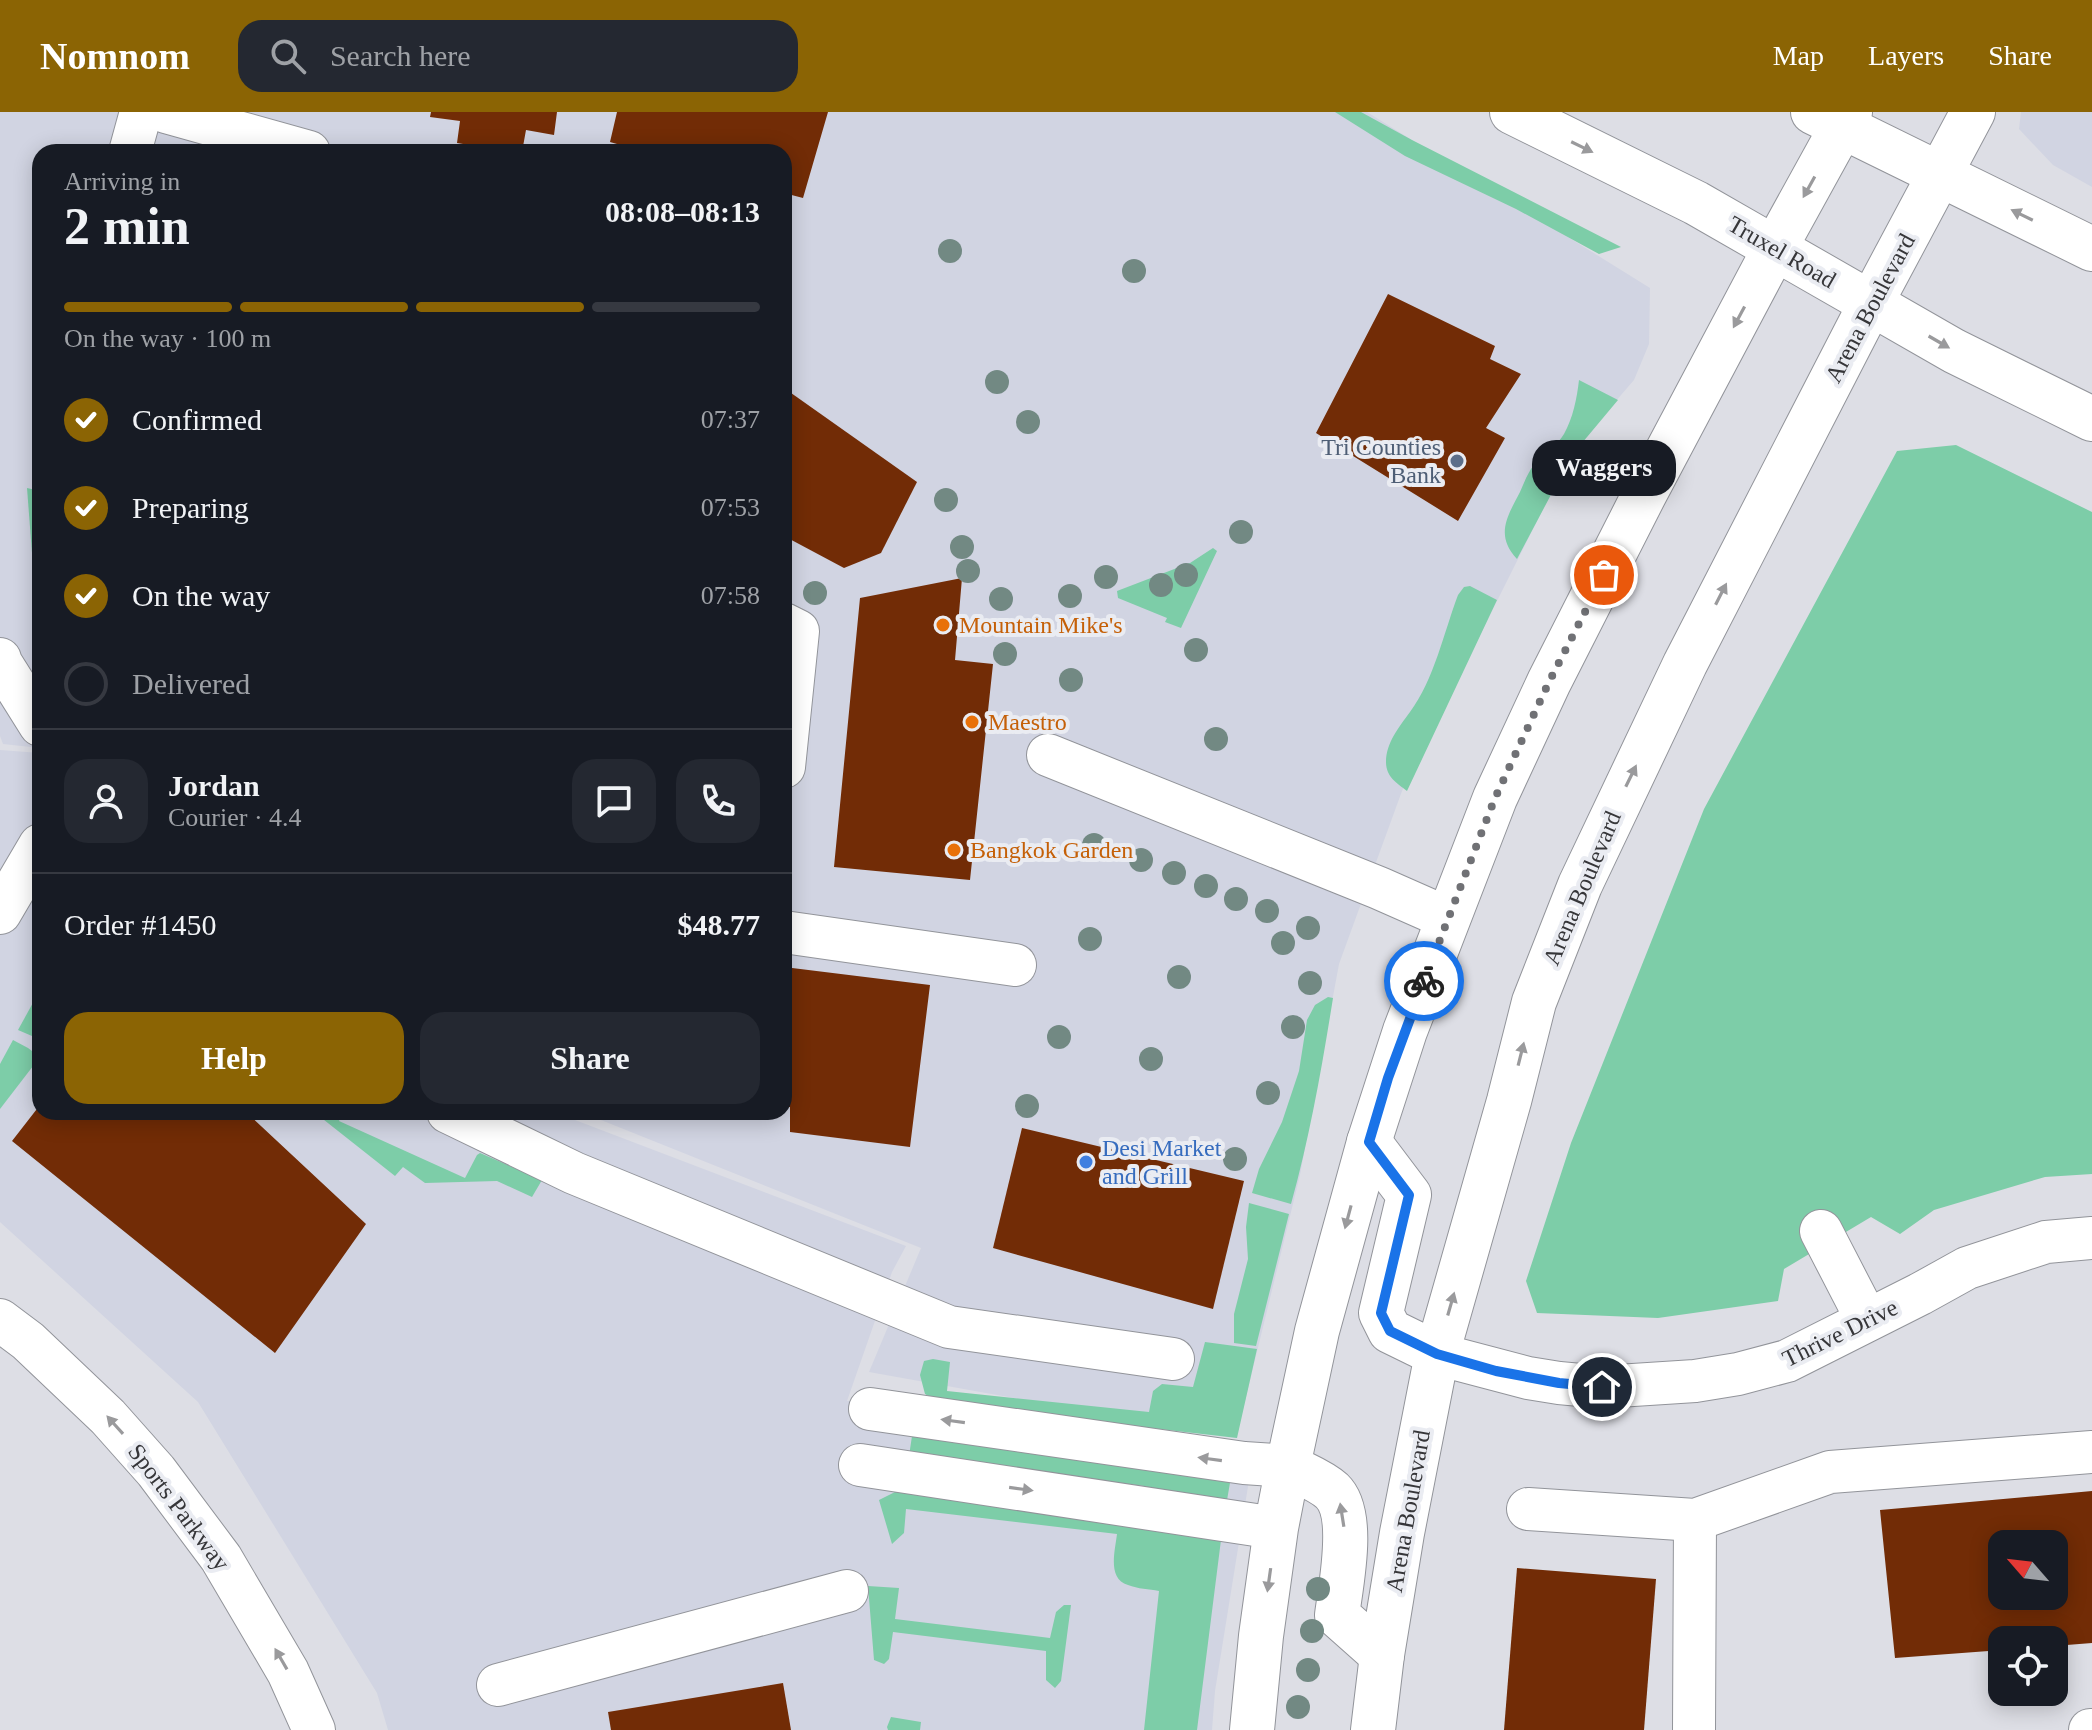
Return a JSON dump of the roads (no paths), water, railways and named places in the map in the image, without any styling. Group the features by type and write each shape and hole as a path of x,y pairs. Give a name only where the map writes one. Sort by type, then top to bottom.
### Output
{"main road":[{"name":"Truxel Road","path":"1512,112 1696,203 1954,351 2092,419"},
{"name":"Arena Boulevard","path":"1373,1730 1402,1533 1437,1354 1534,1002 1580,885 1685,664 1973,112"},
{"path":"1252,1730 1261,1636 1288,1466 1317,1331 1388,1078 1495,798 1549,682 1644,495 1775,248 1835,117 1940,175 2092,249"},
{"path":"1369,1142 1409,1195 1381,1313 1390,1331 1437,1354"},
{"path":"1288,1466 1325,1486 1341,1504 1346,1550 1337,1615 1382,1655"}],"street":[{"path":"132,144 141,112"},
{"path":"166,112 280,144"},
{"path":"792,628 798,631 792,689"},
{"path":"0,659 32,712"},
{"path":"1048,755 1447,918"},
{"path":"0,913 32,859"},
{"path":"792,933 1015,965"},
{"path":"471,1120 574,1173 949,1327 1173,1359"},
{"path":"1821,1231 1867,1320"},
{"name":"Thrive Drive","path":"1437,1354 1549,1382 1602,1387 1695,1381 1738,1374 1787,1361 1967,1268 2046,1242 2092,1238"},
{"name":"Sports Parkway","path":"0,1320 28,1341 108,1417 156,1471 221,1558 288,1672 314,1730"},
{"path":"870,1409 1244,1463 1288,1466"},
{"path":"1528,1509 1695,1520 1830,1472 2092,1452"},
{"path":"860,1465 1276,1528"},
{"path":"1694,1730 1695,1520"},
{"path":"498,1685 847,1591"}],"place":[{"name":"Tri Counties Bank","path":"1457,461"},
{"name":"Waggers","path":"1604,575"},
{"name":"Mountain Mike's","path":"943,625"},
{"name":"Maestro","path":"972,722"},
{"name":"Bangkok Garden","path":"954,850"},
{"name":"Desi Market and Grill","path":"1086,1162"}]}
